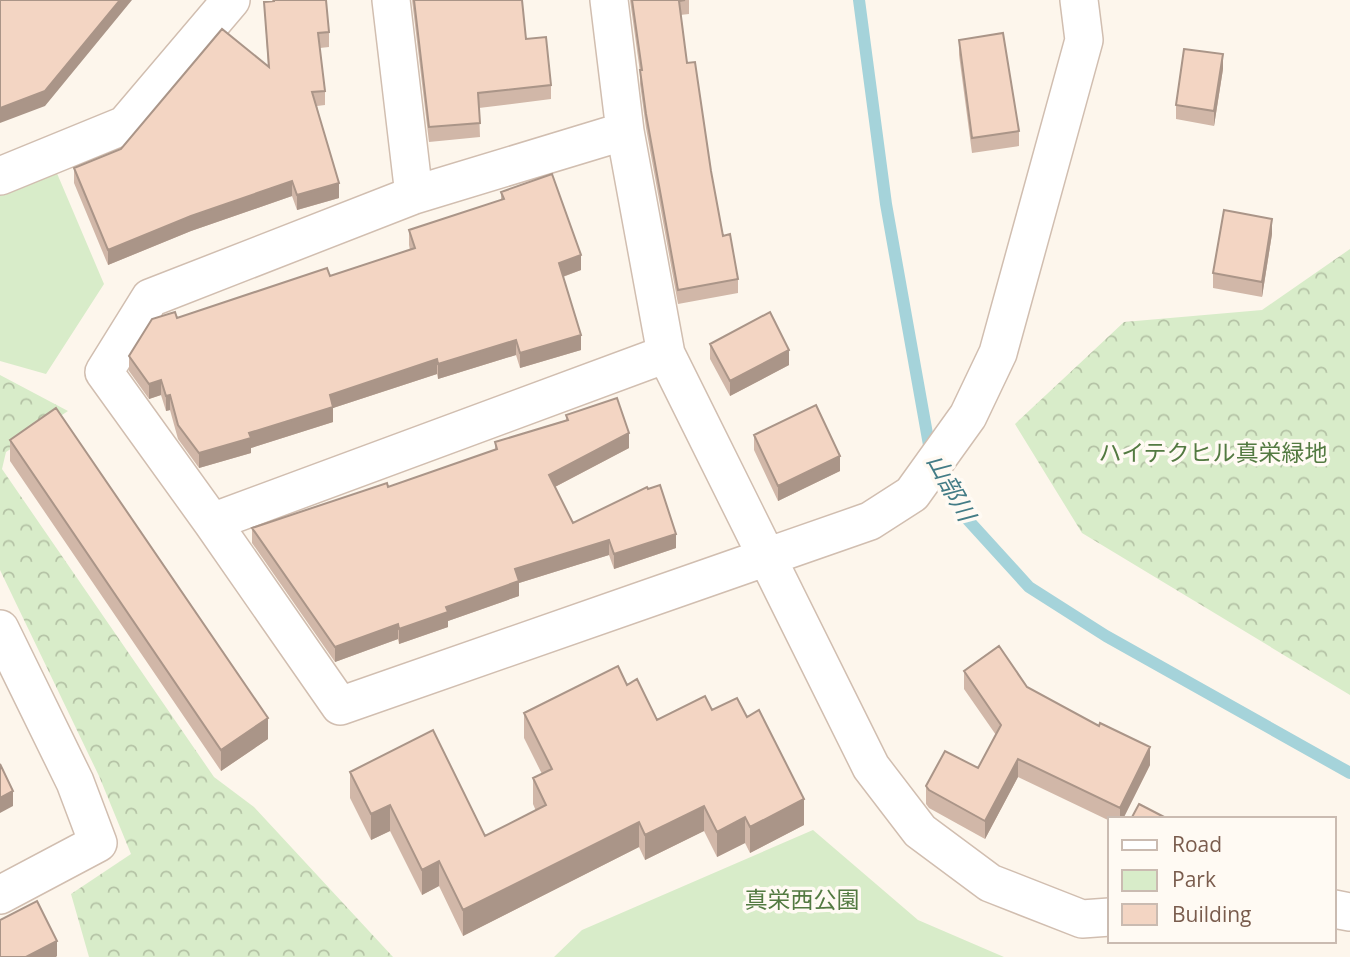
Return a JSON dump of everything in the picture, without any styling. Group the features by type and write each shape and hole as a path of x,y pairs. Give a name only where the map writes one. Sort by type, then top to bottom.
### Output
{"street":[{"path":"0,176 125,125 232,0"},
{"path":"391,0 414,195"},
{"path":"609,0 625,131 666,354 872,767 920,831 989,883 1082,919 1108,918"},
{"path":"625,131 414,195 150,298 104,372 340,706 870,521 912,494 968,416 998,353 1084,40 1079,0"},
{"path":"212,522 666,354"},
{"path":"0,629 75,782 98,843 0,895"}],"green space":[{"path":"56,171 104,284 46,374 0,361 0,196"},
{"name":"ハイテクヒル真栄緑地","path":"1350,249 1350,695 1082,533 1015,424 1124,322 1262,310"},
{"path":"0,375 68,411 6,452 2,469 214,777 254,807 393,957 89,957 71,894 131,854 99,776 0,570"},
{"name":"真栄西公園","path":"813,830 918,920 1004,957 554,957 582,930"}],"building":[{"path":"0,0 120,0 45,91 0,108"},
{"path":"326,0 329,32 318,33 325,91 312,92 339,183 297,195 292,181 191,216 108,250 74,168 121,149 222,29 269,67 264,2"},
{"path":"414,0 522,0 526,39 546,37 551,85 478,93 480,123 429,127"},
{"path":"632,0 685,0 679,1 687,63 695,62 723,236 730,234 738,279 678,290 646,114"},
{"path":"1003,33 1019,131 972,138 959,40"},
{"path":"1184,49 1223,54 1214,111 1176,105"},
{"path":"552,174 581,255 559,263 581,335 520,353 516,340 438,364 437,359 330,395 333,407 249,433 251,438 199,453 178,425 170,395 166,396 161,380 149,384 129,356 152,319 175,312 177,318 327,268 330,276 415,248 409,230 504,199 501,192"},
{"path":"1224,210 1272,219 1262,282 1213,273"},
{"path":"770,312 789,350 730,381 710,344"},
{"path":"617,398 629,433 549,475 573,523 647,487 648,489 660,485 676,534 614,554 609,540 515,569 519,581 446,607 448,612 399,629 398,624 335,647 252,528 387,483 388,487 497,449 495,442 568,420 566,415"},
{"path":"816,405 840,456 778,486 754,435"},
{"path":"56,408 268,718 221,750 10,440"},
{"path":"999,646 1027,687 1099,726 1100,723 1150,747 1120,808 1018,759 985,821 926,786 945,751 978,768 1001,725 964,671"},
{"path":"618,666 627,685 637,679 657,720 705,696 712,710 737,698 747,717 759,710 804,799 750,827 745,817 717,832 704,806 645,835 639,822 463,910 439,861 422,870 390,805 371,814 350,772 433,730 485,836 546,805 533,778 552,769 524,713"},
{"path":"0,764 13,791 0,798"},
{"path":"1139,804 1164,817 1132,817"},
{"path":"37,901 57,941 26,957 0,957 0,920"}],"waterway":[{"name":"山部川","path":"859,0 886,204 929,445 968,520 1029,587 1106,636 1350,773"}]}
